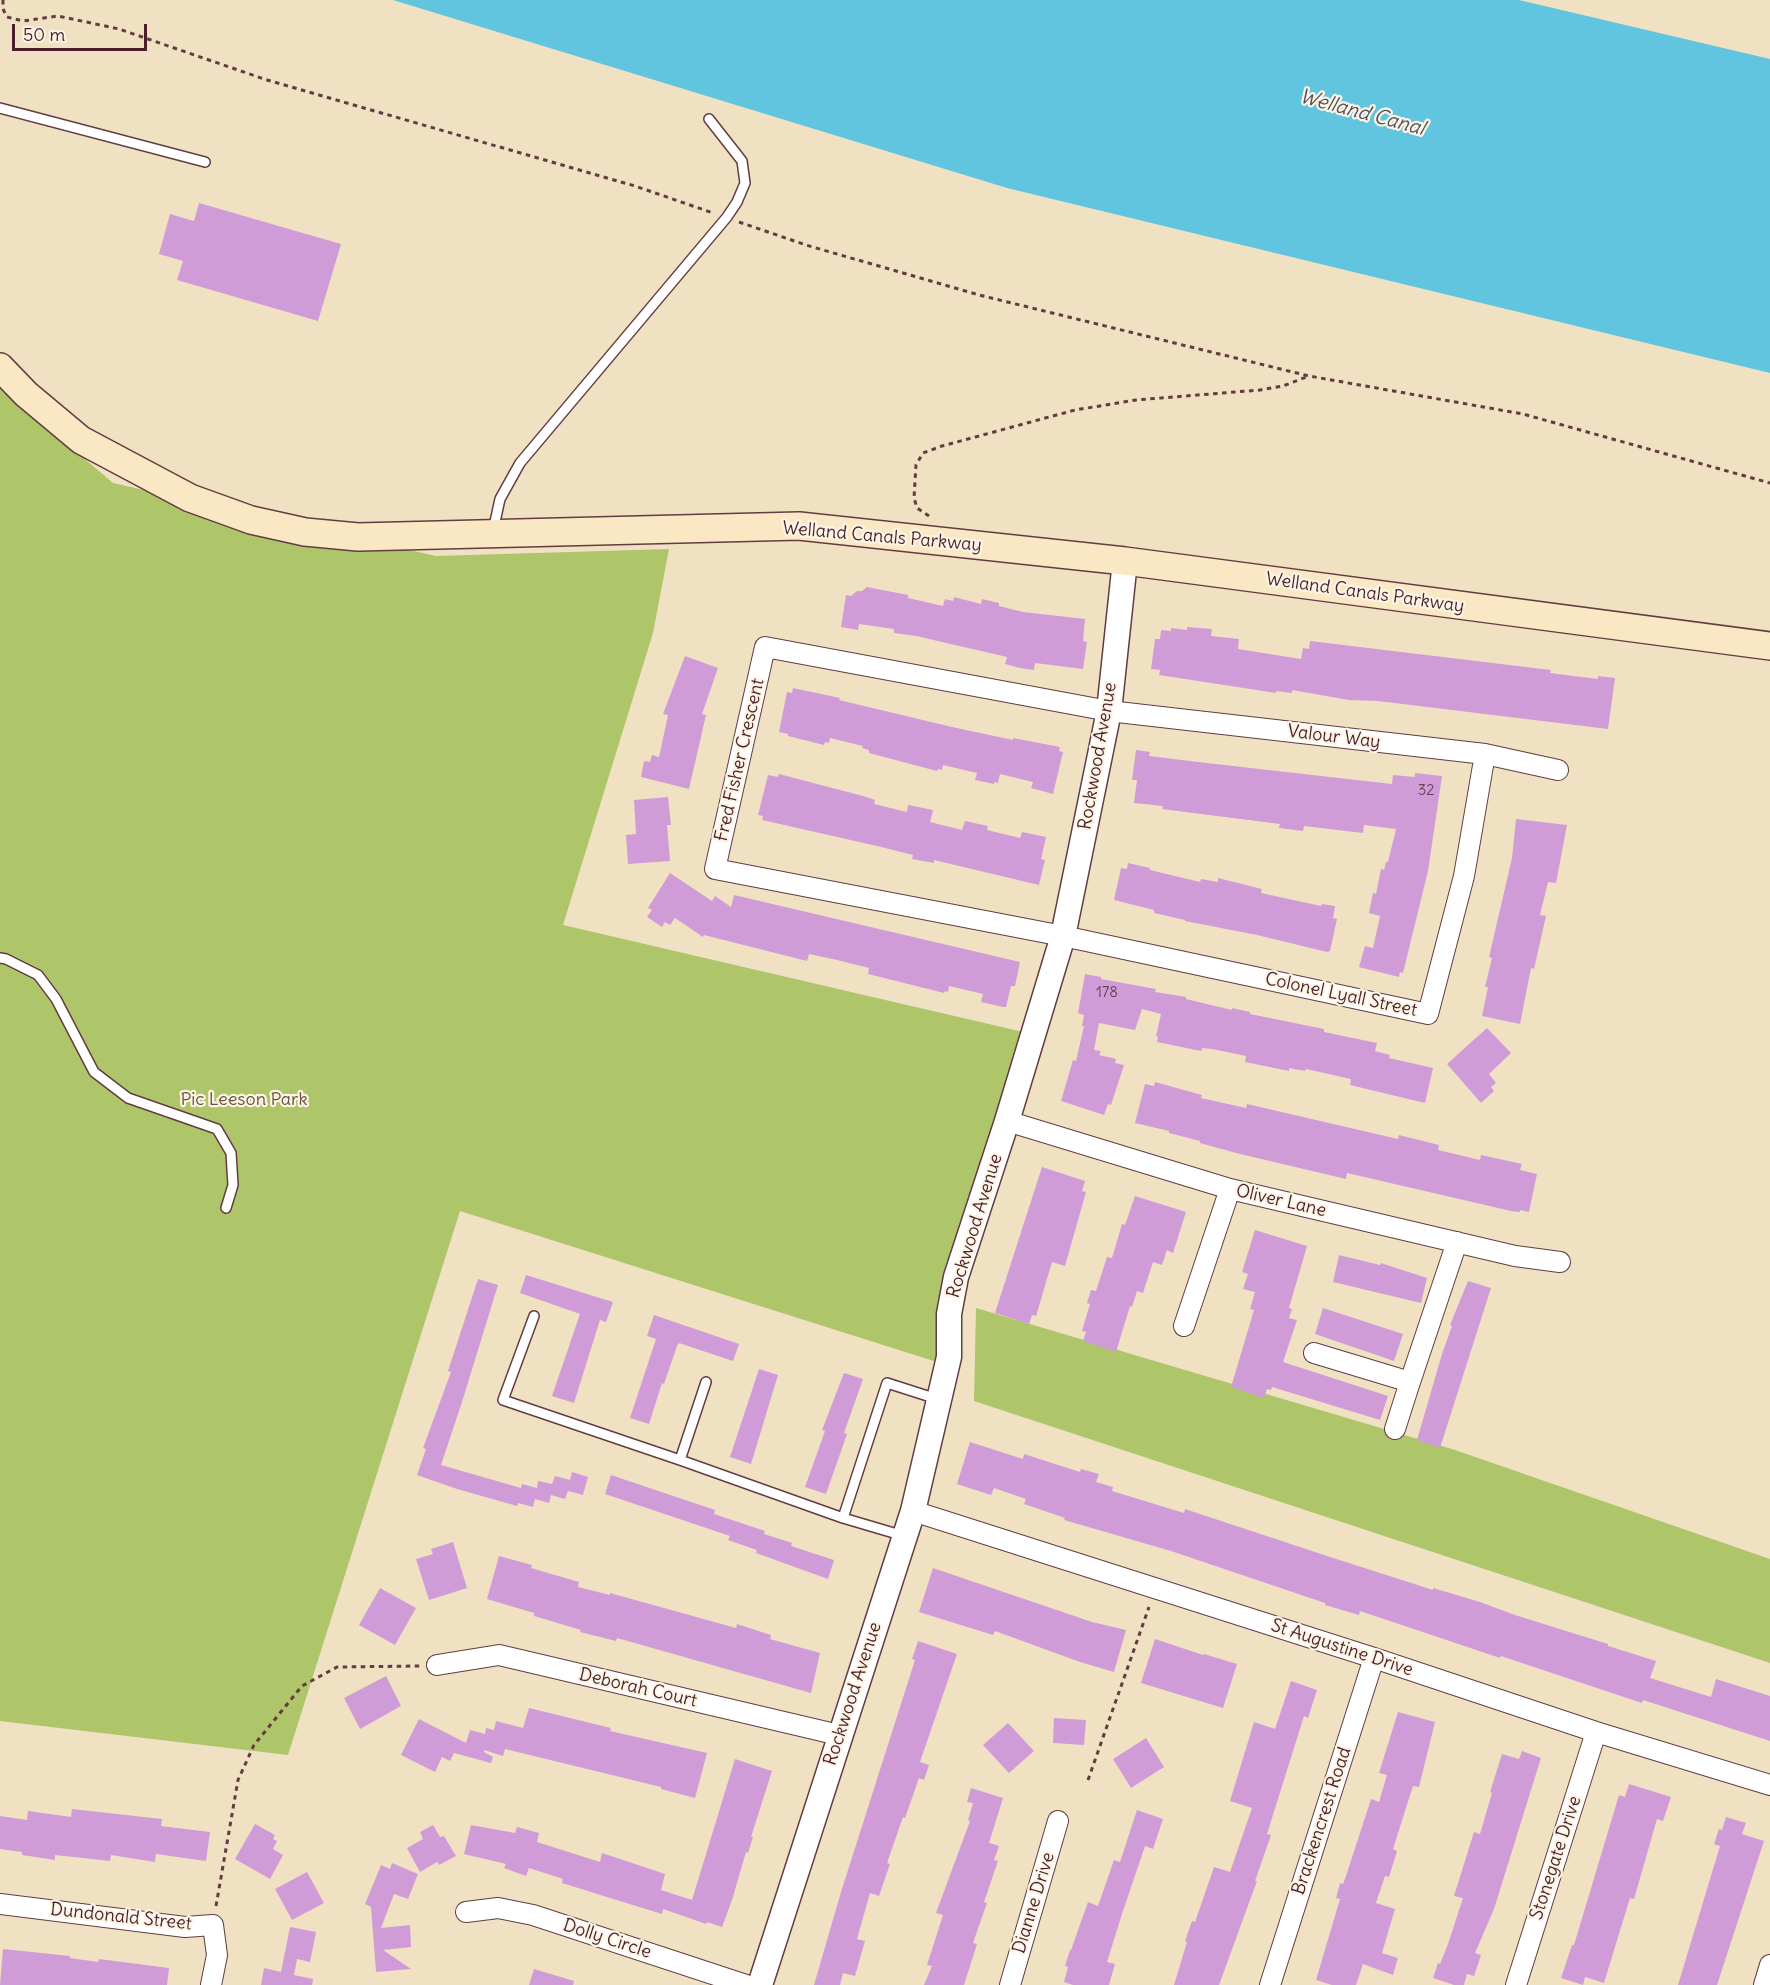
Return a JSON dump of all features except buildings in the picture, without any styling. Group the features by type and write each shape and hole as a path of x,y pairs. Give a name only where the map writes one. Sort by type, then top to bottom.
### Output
{"main road":[{"name":"Welland Canals Parkway","path":"0,367 26,394 81,440 190,498 251,520 305,532 358,537 799,526 1125,561 1770,646"}],"street":[{"name":"Rockwood Avenue","path":"760,1985 913,1511 949,1357 949,1314 956,1277 1007,1122 1064,936 1109,711 1125,561"},
{"name":"Fred Fisher Crescent","path":"1064,936 715,869 765,647 1109,711"},
{"name":"Valour Way","path":"1109,711 1485,754 1558,770"},
{"name":"Colonel Lyall Street","path":"1064,936 1428,1014 1464,876 1485,754"},
{"name":"Oliver Lane","path":"1007,1122 1230,1190 1515,1256 1560,1262"},
{"path":"1184,1326 1230,1190"},
{"path":"1395,1429 1457,1242"},
{"path":"1314,1353 1410,1382"},
{"name":"St Augustine Drive","path":"913,1511 1374,1658 1596,1732 1770,1785"},
{"name":"Deborah Court","path":"437,1665 499,1655 839,1735"},
{"name":"Brackencrest Road","path":"1270,1985 1374,1658"},
{"name":"Stonegate Drive","path":"1516,1985 1596,1732"},
{"name":"Dianne Drive","path":"1010,1985 1058,1821"},
{"name":"Dundonald Street","path":"0,1904 185,1927 213,1925 217,1955 211,1985"},
{"name":"Dolly Circle","path":"466,1912 498,1908 533,1915 746,1985"},
{"path":"1764,1985 1770,1965"}],"lane":[{"path":"0,108 205,162"},
{"path":"492,534 500,499 520,463 727,217 737,202 745,183 742,162 709,119"},
{"path":"0,958 38,975 56,999 94,1072 128,1098 217,1129 231,1153 233,1185 226,1208"},
{"path":"534,1316 503,1400 843,1518 904,1536"},
{"path":"681,1460 706,1382"},
{"path":"843,1518 887,1383 940,1400"}],"path":[{"path":"3,0 3,9 7,17 23,21 58,16 119,29 267,80 635,186 806,244 979,295 1309,376 1523,414 1770,483"},
{"path":"932,517 917,508 914,498 916,465 923,453 1075,411 1136,400 1260,390 1283,386 1309,376"},
{"path":"1088,1780 1155,1588"},
{"path":"213,1925 238,1780 254,1745 302,1686 337,1667 437,1665"}],"green space":[{"name":"Pic Leeson Park","path":"0,387 113,483 436,556 669,549 653,633 563,925 1036,1035 940,1363 460,1211 288,1755 0,1721"},
{"path":"976,1308 1455,1450 1770,1559 1770,1663 974,1401"}],"water":[{"name":"Welland Canal","path":"393,0 1519,0 1770,59 1770,373 1007,188"}]}
